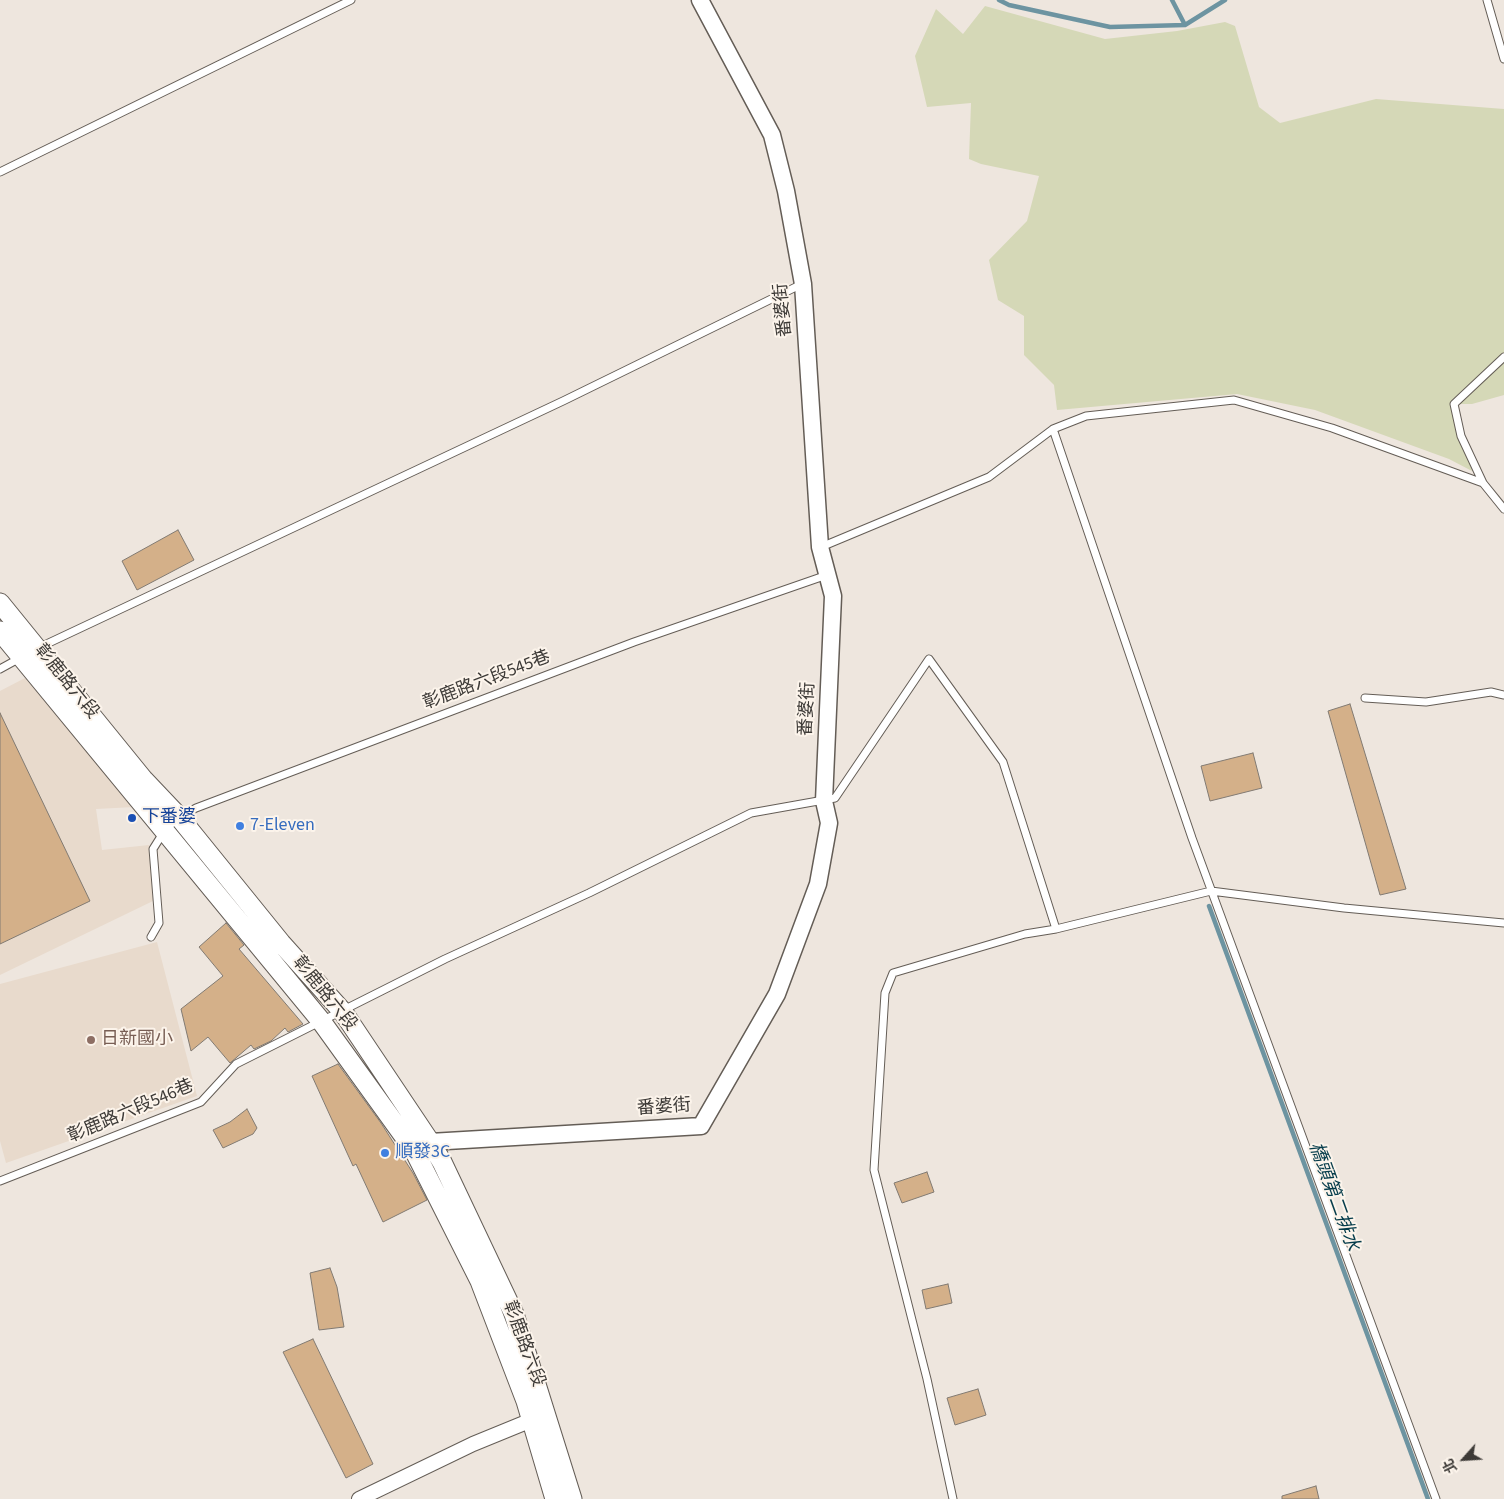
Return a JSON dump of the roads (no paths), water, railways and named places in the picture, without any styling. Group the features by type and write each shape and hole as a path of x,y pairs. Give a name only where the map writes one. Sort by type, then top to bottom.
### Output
{"main road":[{"name":"彰鹿路六段","path":"0,603 31,652 165,830 422,1146 442,1162 514,1314 539,1417 555,1499"},
{"name":"彰鹿路六段","path":"0,631 31,652 179,817 281,942 343,1012 422,1146"},
{"name":"彰鹿路六段","path":"539,1417 572,1499"}],"street":[{"name":"番婆街","path":"422,1146 701,1126 777,994 818,884 829,823 824,801 833,596 820,547 803,284 786,191 772,135 700,0"},
{"path":"360,1499 473,1444 539,1417"}],"lane":[{"path":"0,172 351,0"},
{"path":"1488,0 1504,59"},
{"path":"0,669 31,652 562,401 803,284"},
{"path":"1504,357 1454,404 1461,436 1483,483 1504,509"},
{"path":"820,547 989,477 1053,429 1086,416 1234,400 1332,428 1483,483"},
{"path":"1053,429 1211,891 1436,1499"},
{"name":"彰鹿路六段545巷","path":"151,936 159,923 153,849 165,830 179,817 196,808 624,645 827,574"},
{"path":"824,801 835,798 928,659 1003,762 1056,929"},
{"path":"1365,698 1426,702 1491,692 1504,695"},
{"name":"彰鹿路六段546巷","path":"0,1181 201,1102 236,1064 321,1021 343,1012 445,959 589,893 751,813 824,801"},
{"path":"953,1499 927,1379 874,1170 885,993 893,973 1025,934 1056,929 1211,891 1344,908 1504,923"}],"waterway":[{"path":"999,0 1009,5 1110,27 1185,25 1225,0"},
{"path":"1172,0 1185,25"},
{"name":"橋頭第二排水","path":"1209,906 1428,1499"}],"place":[{"name":"下番婆","path":"132,818"},
{"name":"7-Eleven","path":"240,826"},
{"name":"日新國小","path":"91,1040"},
{"name":"順發3C","path":"385,1153"}]}
